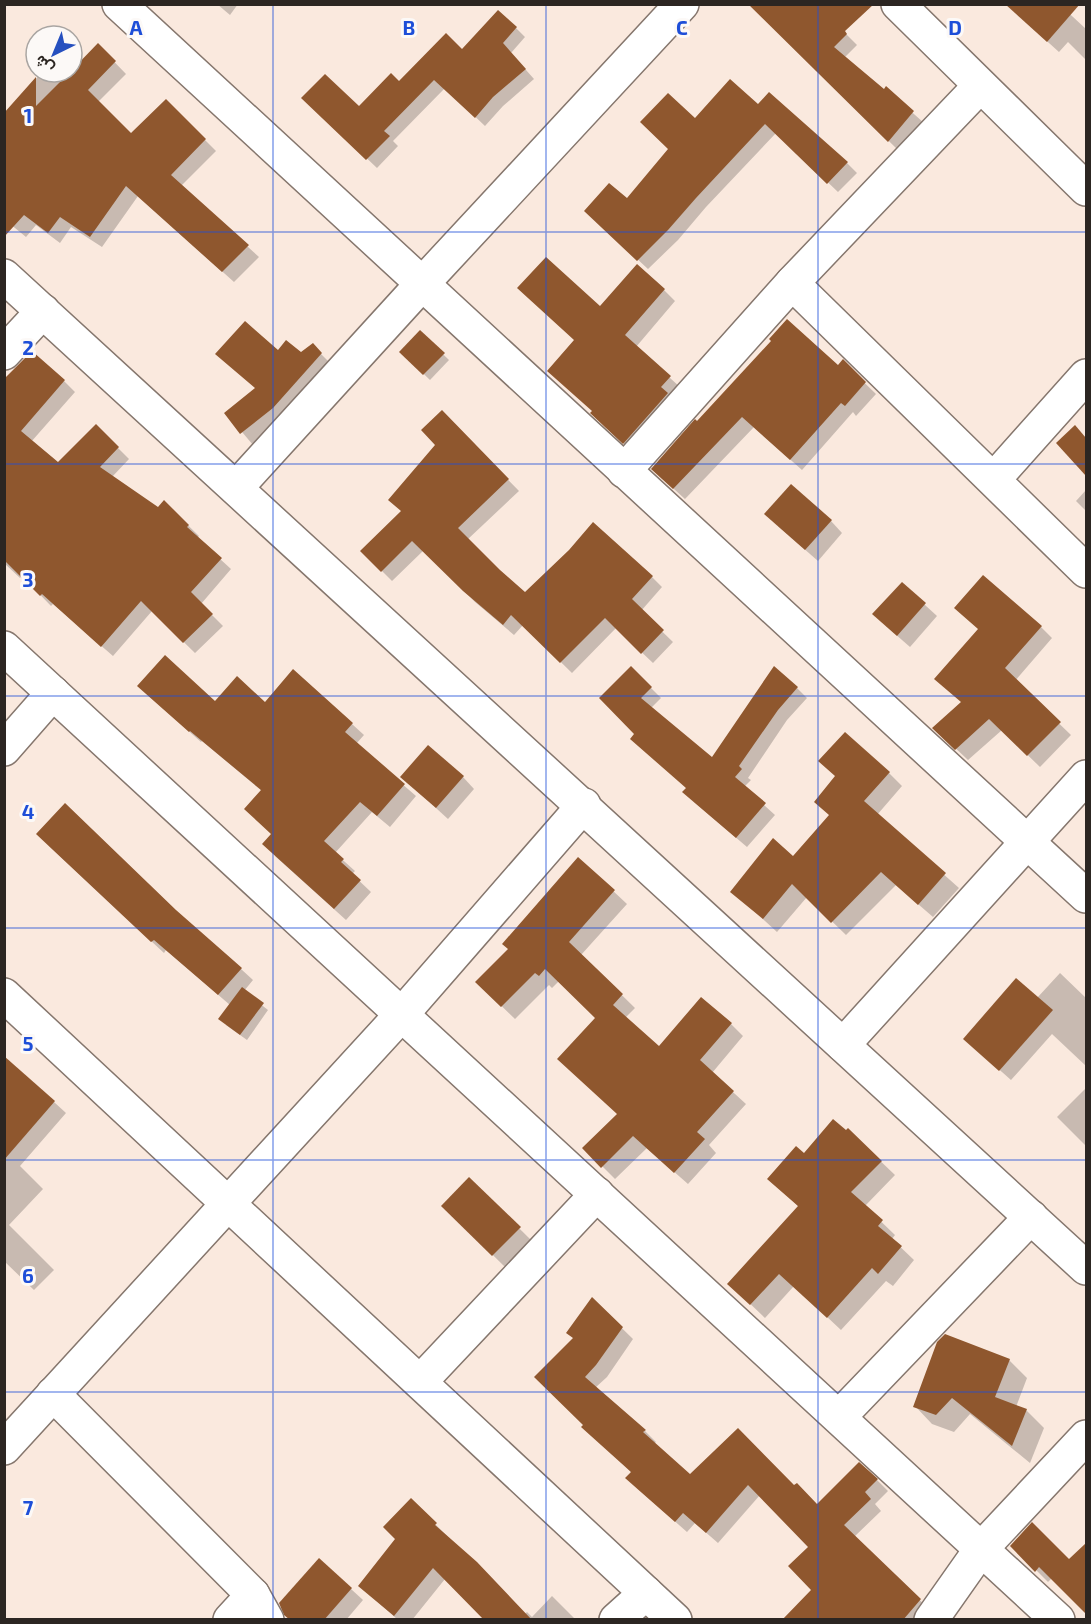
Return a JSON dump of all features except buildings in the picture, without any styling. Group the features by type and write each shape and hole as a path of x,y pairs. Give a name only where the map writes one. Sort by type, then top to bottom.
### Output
{"street":[{"path":"119,4 1086,896"},
{"path":"236,488 682,4"},
{"path":"898,4 1086,189"},
{"path":"624,471 792,284 980,86"},
{"path":"4,276 584,805 1086,1268"},
{"path":"792,284 994,478 1086,571"},
{"path":"4,353 43,311"},
{"path":"994,478 1086,376"},
{"path":"4,648 1058,1620"},
{"path":"4,749 53,693"},
{"path":"843,1045 1086,777"},
{"path":"4,1448 402,1014 584,805"},
{"path":"4,995 675,1620"},
{"path":"420,1382 597,1194"},
{"path":"838,1417 1031,1217"},
{"path":"53,1394 260,1607 230,1620"},
{"path":"931,1620 981,1549 1086,1437"},
{"path":"616,1620 646,1593"}]}
